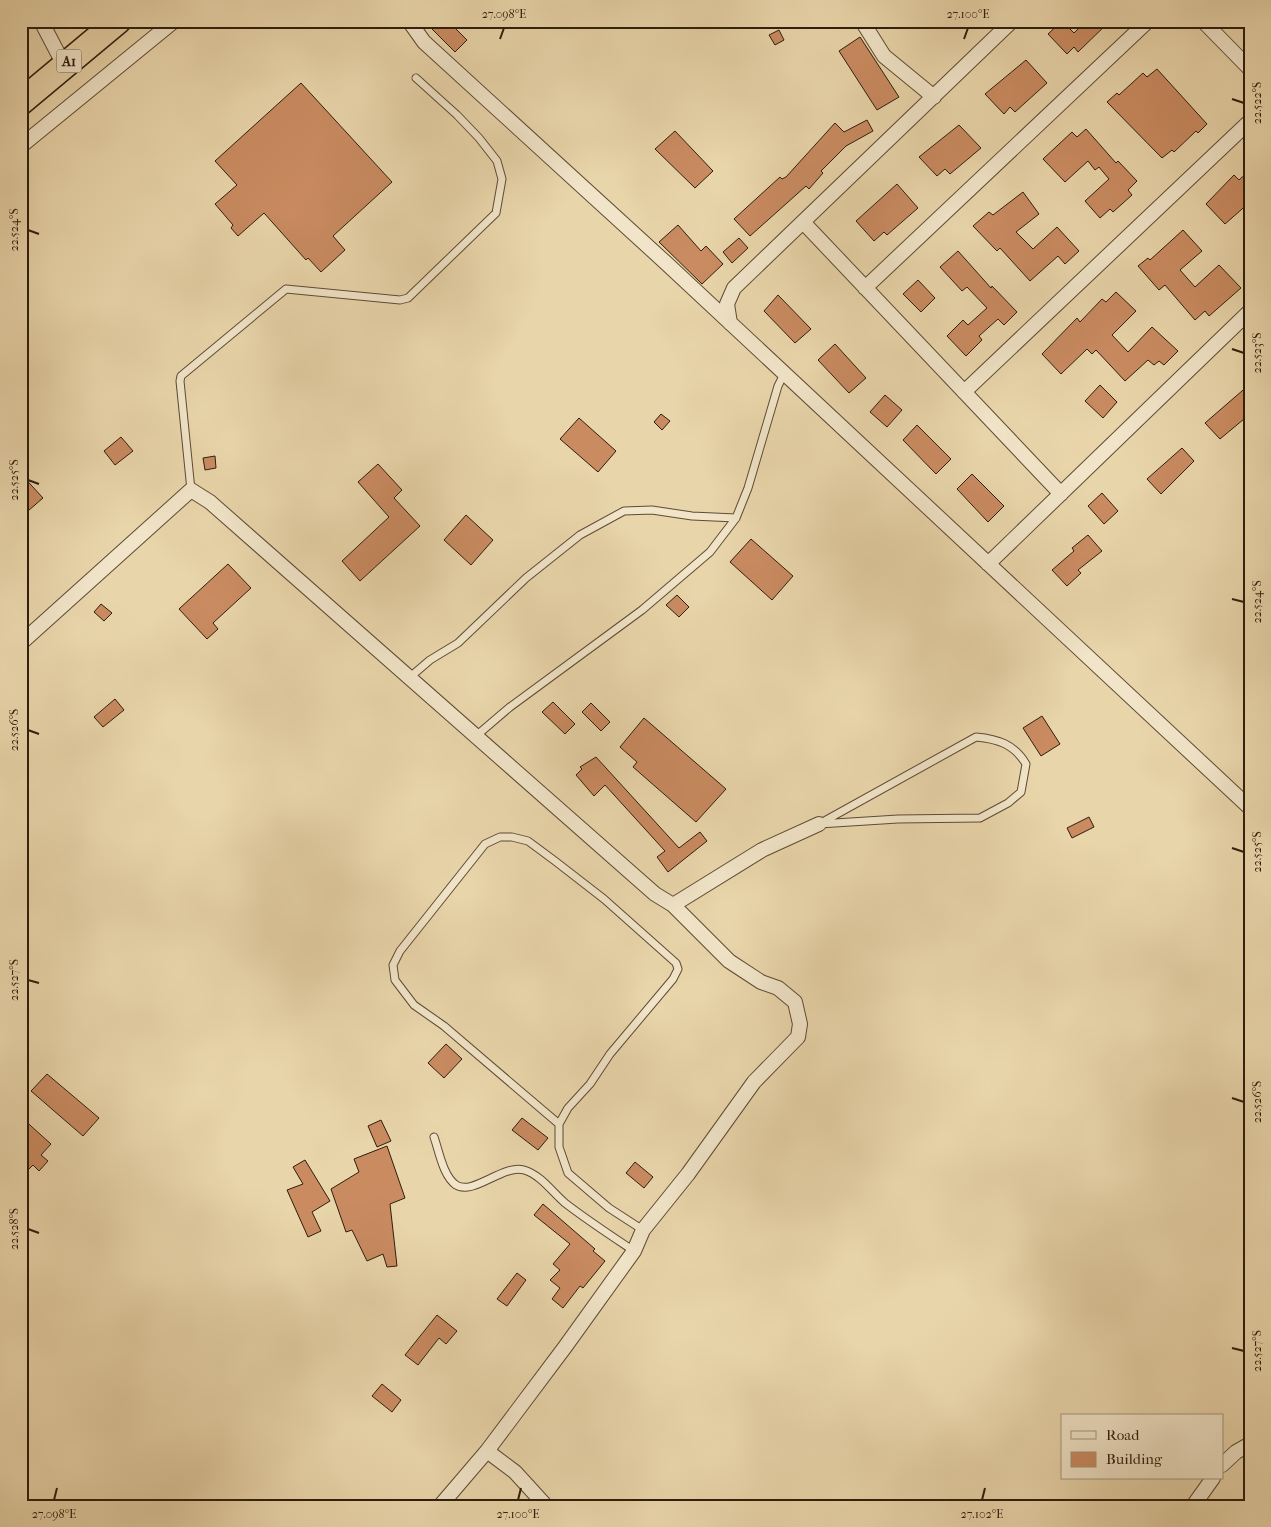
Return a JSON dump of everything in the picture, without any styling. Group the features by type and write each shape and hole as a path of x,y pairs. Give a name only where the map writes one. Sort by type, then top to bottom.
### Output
{"highway":[{"name":"A1","path":"21,102 118,21"}],"street":[{"path":"41,21 64,65"},
{"path":"21,146 174,21"},
{"path":"409,21 424,42 730,323 1250,808"},
{"path":"862,21 884,56 934,96"},
{"path":"730,323 727,304 734,288 1012,21"},
{"path":"865,288 1148,21"},
{"path":"1204,21 1250,69"},
{"path":"964,392 1250,121"},
{"path":"803,222 1061,494"},
{"path":"988,564 1250,311"},
{"path":"21,643 191,490 210,502 655,894 673,905 728,961 762,982 778,988 795,1002 800,1024 798,1037 754,1082 688,1174 643,1230 634,1251 565,1347 487,1451 440,1506"},
{"path":"673,905 762,850 819,824"},
{"path":"1224,1463 1236,1452 1250,1444"},
{"path":"487,1451 515,1472 546,1506"},
{"path":"1193,1506 1212,1480"}],"lane":[{"path":"191,490 181,376 286,289 400,300 408,298 496,213 502,179 497,161 456,115 416,78"},
{"path":"476,736 510,707 642,610 710,552 736,518 748,488 778,386 784,374"},
{"path":"409,678 430,660 458,643 526,578 580,535 624,511 652,510 692,516 736,518"},
{"path":"976,737 996,739 1011,746 1020,754 1026,764 1021,792 1008,803 980,818 898,819 819,824 976,737"},
{"path":"560,1124 444,1026 414,1005 395,980 393,965 400,951 469,863 486,844 500,837 512,837 528,841 604,899 676,962 678,969 673,980 568,1108 560,1124 559,1148 568,1173 609,1208 643,1230"},
{"path":"434,1137 449,1178 456,1186 466,1188 507,1172 522,1169 532,1174 563,1201 634,1251"}],"building":[{"path":"424,21 448,21 467,40 455,52"},
{"path":"1062,21 1074,33 1086,21 1110,21 1078,52 1074,47 1067,54 1048,34"},
{"path":"779,30 784,40 775,45 769,35"},
{"path":"860,37 899,97 877,110 839,51"},
{"path":"1026,60 1047,83 1015,112 1010,107 1004,114 985,94"},
{"path":"1157,69 1207,124 1198,133 1196,131 1174,152 1172,150 1162,158 1107,102 1117,93 1119,95 1143,73 1147,77"},
{"path":"301,83 392,182 333,236 345,250 321,272 308,258 306,260 264,213 238,236 231,228 233,225 215,204 237,185 215,161"},
{"path":"867,120 873,131 846,146 821,171 823,173 809,189 806,186 750,236 734,219 780,177 782,179 786,177 835,123 844,132"},
{"path":"959,125 981,148 950,174 945,169 937,176 919,157"},
{"path":"1086,129 1116,163 1118,161 1137,181 1128,190 1132,195 1113,212 1110,209 1100,218 1085,201 1109,179 1099,167 1095,170 1088,161 1065,182 1043,159 1072,132 1077,137"},
{"path":"675,131 713,171 695,188 655,149"},
{"path":"1250,170 1250,202 1225,224 1206,204 1234,175 1239,180"},
{"path":"897,184 918,208 887,235 884,232 874,241 856,221"},
{"path":"1023,192 1039,214 1016,232 1033,249 1057,227 1079,251 1065,264 1058,256 1030,281 1000,248 997,251 973,226 989,212 993,215"},
{"path":"678,225 701,251 706,246 723,264 702,284 659,242"},
{"path":"1183,230 1202,251 1180,270 1195,287 1219,265 1241,288 1209,316 1205,311 1195,320 1165,285 1159,290 1138,266 1148,258 1150,260"},
{"path":"739,238 748,248 732,263 723,252"},
{"path":"958,251 991,288 992,286 1017,312 1004,325 998,319 979,336 982,340 966,356 947,336 963,320 968,325 987,308 967,287 962,291 940,267"},
{"path":"918,280 935,298 921,312 903,294"},
{"path":"1116,292 1136,311 1112,335 1128,352 1152,327 1178,351 1164,365 1159,361 1154,365 1148,360 1125,381 1096,350 1092,354 1087,349 1061,374 1042,354 1077,318 1080,322 1102,299 1106,302"},
{"path":"778,295 811,329 795,343 764,311"},
{"path":"835,344 866,378 849,393 818,360"},
{"path":"1250,384 1250,414 1220,439 1205,423"},
{"path":"1100,385 1117,402 1103,418 1085,401"},
{"path":"885,395 902,410 887,427 870,412"},
{"path":"661,414 670,421 662,430 654,422"},
{"path":"579,418 616,451 598,472 560,439"},
{"path":"917,425 951,459 936,474 903,440"},
{"path":"121,437 133,451 115,465 104,451"},
{"path":"1182,448 1194,461 1161,494 1147,479"},
{"path":"215,456 216,468 205,470 203,458"},
{"path":"378,464 402,490 394,498 420,526 360,581 342,561 389,517 358,482"},
{"path":"21,474 43,498 21,517"},
{"path":"972,474 1004,506 988,522 957,489"},
{"path":"1102,493 1118,511 1104,524 1088,506"},
{"path":"466,515 493,540 471,565 444,540"},
{"path":"1088,535 1102,551 1078,570 1081,573 1067,586 1052,570 1074,551 1072,548"},
{"path":"751,539 793,576 772,600 730,562"},
{"path":"228,564 251,588 213,623 218,629 207,639 179,609"},
{"path":"677,595 689,607 679,617 666,605"},
{"path":"101,604 112,613 104,621 94,612"},
{"path":"115,699 124,710 103,727 94,717"},
{"path":"553,702 575,724 565,734 542,712"},
{"path":"591,703 610,722 601,731 582,712"},
{"path":"1042,716 1060,744 1041,756 1023,728"},
{"path":"644,718 726,789 696,822 633,767 637,762 620,747"},
{"path":"596,757 679,848 700,832 707,841 668,872 657,857 665,851 605,785 594,796 576,775 582,769 580,767"},
{"path":"1089,817 1094,827 1072,838 1067,828"},
{"path":"446,1044 462,1059 444,1078 428,1063"},
{"path":"47,1074 99,1118 83,1136 31,1091"},
{"path":"21,1117 51,1144 41,1155 48,1161 39,1171 33,1165 21,1177"},
{"path":"522,1118 548,1138 538,1150 512,1130"},
{"path":"381,1120 391,1141 377,1147 368,1126"},
{"path":"387,1146 405,1198 390,1204 397,1266 387,1267 383,1254 367,1261 352,1230 346,1232 331,1189 359,1172 354,1159"},
{"path":"305,1160 330,1201 312,1212 321,1231 308,1237 287,1190 303,1184 293,1167"},
{"path":"635,1162 653,1177 644,1188 626,1173"},
{"path":"543,1204 595,1249 593,1251 605,1261 583,1288 580,1286 563,1308 552,1299 560,1288 550,1280 560,1270 553,1264 570,1244 534,1215"},
{"path":"517,1273 526,1280 507,1306 497,1299"},
{"path":"437,1315 457,1331 446,1344 439,1338 418,1365 405,1355"},
{"path":"382,1384 401,1400 392,1412 372,1396"}]}
